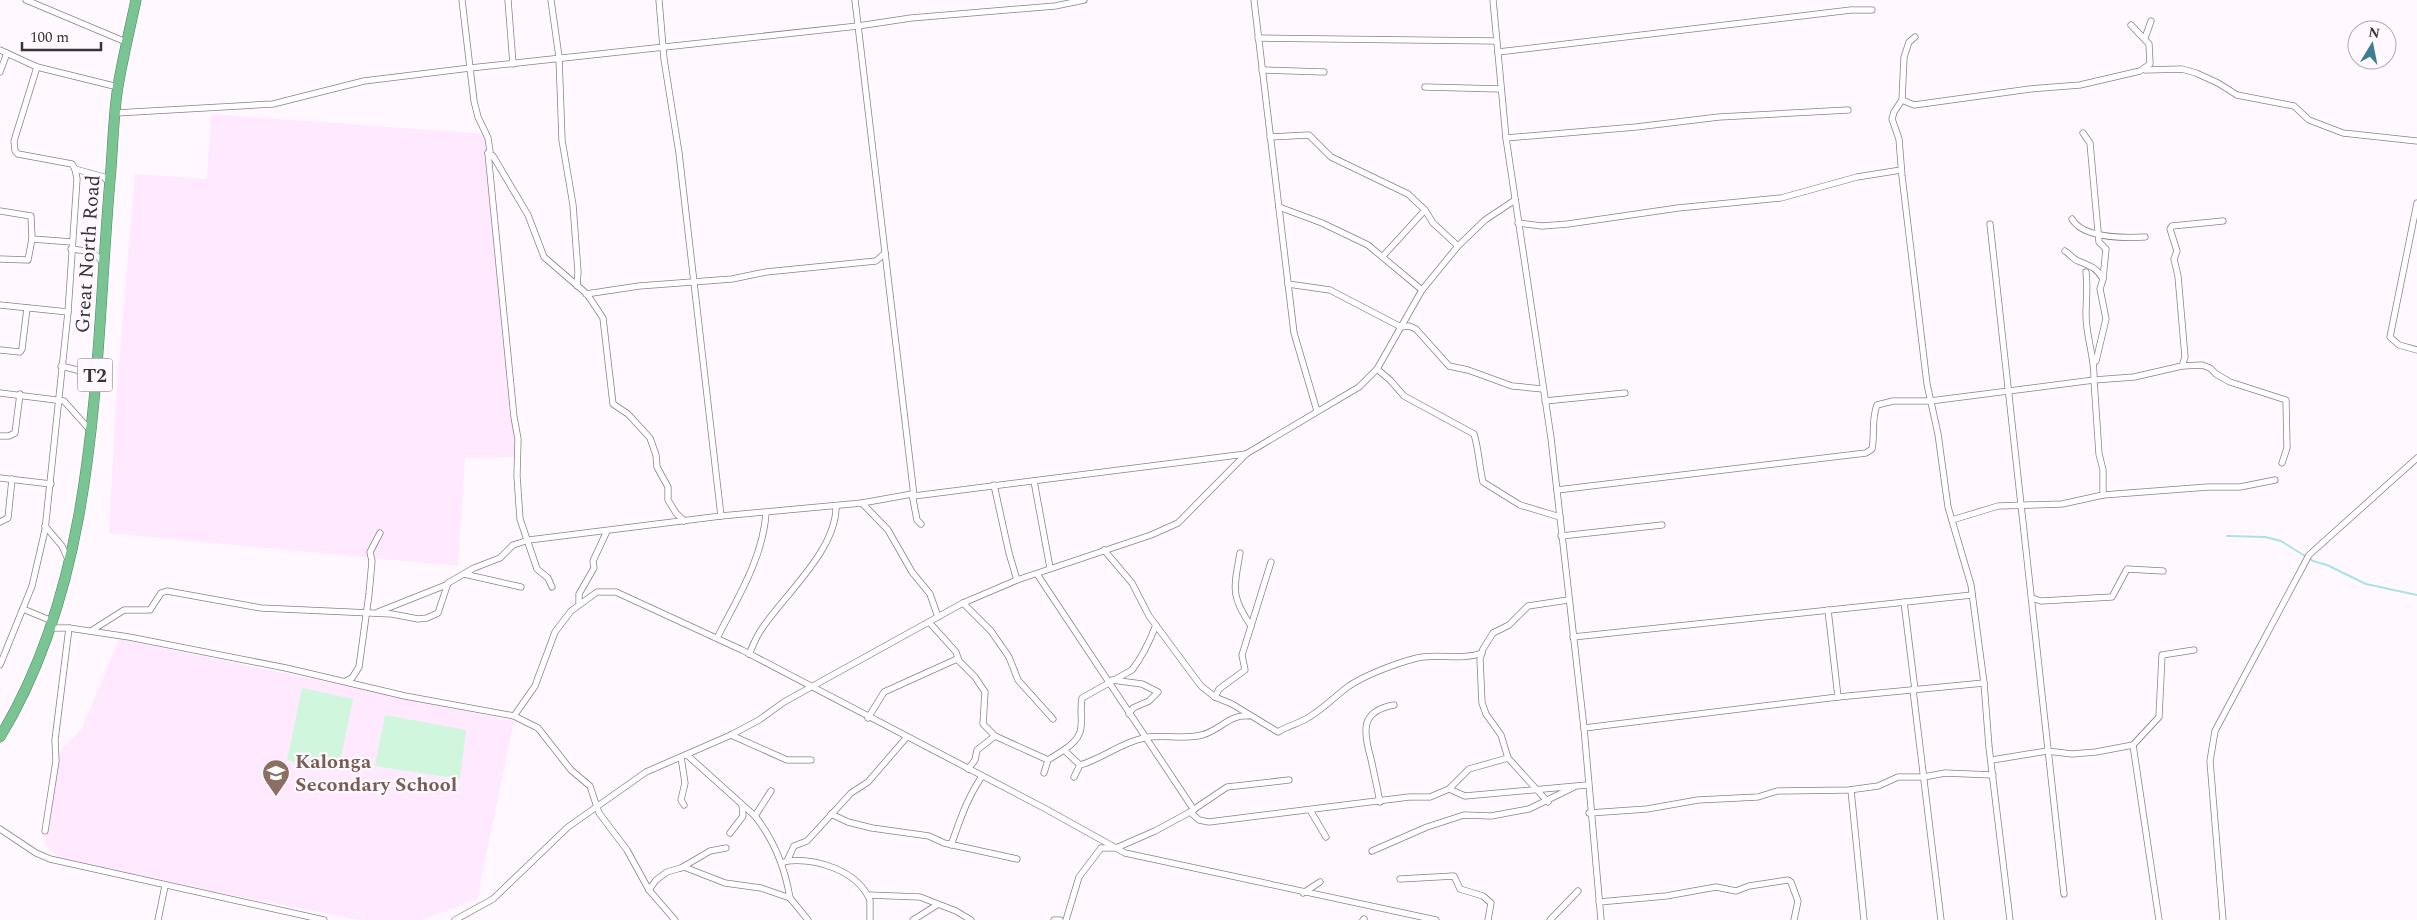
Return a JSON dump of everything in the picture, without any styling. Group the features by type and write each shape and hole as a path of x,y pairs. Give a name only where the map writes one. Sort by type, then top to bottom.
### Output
{"highway":[{"name":"Great North Road","path":"0,738 3,723 26,687 63,592 81,507 94,386 118,87 136,0"}],"street":[{"path":"26,0 126,42"},
{"path":"462,0 474,101 478,117 488,138 513,410 518,440 519,514 537,569 548,578 552,587"},
{"path":"508,0 513,64"},
{"path":"552,0 559,57 562,140 573,204 578,272 577,286"},
{"path":"659,0 663,46 679,153 721,516"},
{"path":"856,0 913,495 917,520 921,524"},
{"path":"116,113 273,104 364,82 470,68 1084,0"},
{"path":"1254,0 1296,347 1317,411"},
{"path":"1493,0 1506,138 1557,490 1572,637 1584,728 1589,813 1600,920"},
{"path":"1498,52 1610,41 1722,25 1872,10"},
{"path":"2145,38 2151,21"},
{"path":"2131,26 2145,38 2148,44 2151,58 2145,70"},
{"path":"1915,37 1909,42 1904,57 1902,100 1892,119 1899,139 1901,170 1930,401 1952,520 1972,595 1984,683 2010,920"},
{"path":"1258,38 1496,41"},
{"path":"0,50 37,67 118,87"},
{"path":"0,72 6,53"},
{"path":"37,67 14,141 15,151 18,154 64,161 72,164 76,169 104,177 110,184"},
{"path":"1902,100 1914,105 2014,91 2080,85 2145,70 2182,69 2218,83 2237,96 2294,106 2308,120 2337,131 2417,141"},
{"path":"1262,70 1324,72"},
{"path":"1425,87 1501,89"},
{"path":"1506,138 1636,128 1719,116 1848,110"},
{"path":"2083,133 2090,143 2099,242 2106,249 2100,289 2106,319 2101,334 2094,380 2099,454 2103,470 2103,495"},
{"path":"1270,137 1308,134 1331,157 1401,189 1425,210 1433,223 1458,246"},
{"path":"488,153 495,158 528,215 544,257 586,294 604,322 613,404 628,414 650,438 656,456 656,467 668,487 668,500 676,513 684,521"},
{"path":"0,665 32,586 45,526 68,312 76,169"},
{"path":"1518,223 1542,226 1568,224 1678,208 1781,198 1856,177 1901,170"},
{"path":"455,920 493,899 542,850 597,806 646,772 731,735 759,720 784,702 963,603 1017,580 1151,535 1178,523 1246,454 1359,387 1377,369 1422,290 1458,246 1485,220 1515,200"},
{"path":"2417,203 2390,337 2399,345 2417,350"},
{"path":"1279,207 1322,223 1368,245 1422,290"},
{"path":"1383,256 1425,210"},
{"path":"0,212 31,216 32,238 28,260 0,259"},
{"path":"2072,219 2080,229 2098,234 2145,237"},
{"path":"2182,366 2185,357 2178,276 2174,259 2177,251 2170,228 2172,226 2223,221"},
{"path":"1990,224 2064,894"},
{"path":"32,238 72,242"},
{"path":"71,249 91,252 100,258 103,264"},
{"path":"2066,251 2076,261 2089,264 2098,270 2103,279"},
{"path":"880,260 885,254"},
{"path":"586,294 639,286 732,279 766,272 880,260 887,264"},
{"path":"2086,272 2088,295 2086,314 2095,368"},
{"path":"1288,284 1330,290 1401,327 1409,326 1423,334 1430,346 1449,366 1468,370 1512,386 1542,389"},
{"path":"0,305 68,312"},
{"path":"0,350 20,352 22,349 27,308"},
{"path":"1557,490 1866,453 1872,449 1873,414 1877,405 1892,401 1930,401 2094,380 2134,377 2182,366 2202,365 2210,368 2230,382 2286,400 2287,448 2282,463"},
{"path":"61,366 77,370 94,386"},
{"path":"1377,369 1404,396 1474,434 1477,453 1482,464 1483,482 1520,505 1560,517"},
{"path":"0,393 64,401 90,430"},
{"path":"1544,401 1625,393"},
{"path":"0,436 8,436 15,433 20,394"},
{"path":"374,613 446,585 464,574 500,558 513,545 527,541 721,516 862,503 1246,454"},
{"path":"2223,920 2210,761 2215,731 2309,555 2417,458"},
{"path":"0,478 51,484"},
{"path":"0,522 8,518 12,479"},
{"path":"1952,520 1998,506 2062,504 2103,495 2208,486 2240,487 2275,480"},
{"path":"1034,481 1050,568"},
{"path":"994,485 1008,552 1017,580"},
{"path":"862,503 888,530 912,572 930,594 938,617"},
{"path":"748,654 760,630 797,587 828,537 835,519 836,506"},
{"path":"717,638 753,566 763,533 766,513"},
{"path":"1561,536 1662,525"},
{"path":"45,526 62,546 70,563"},
{"path":"579,603 579,594 594,568 594,561 607,531"},
{"path":"346,681 355,674 359,666 372,561 370,552 380,533"},
{"path":"1104,550 1132,583 1156,625 1201,686 1215,697 1278,732 1288,725 1304,720 1326,706 1350,686 1394,666 1428,657 1460,657 1482,653"},
{"path":"1240,553 1234,595 1242,614 1251,626"},
{"path":"1215,697 1219,689 1246,670 1242,655 1270,562"},
{"path":"2032,598 2041,601 2112,597 2127,570 2163,571"},
{"path":"464,574 521,587"},
{"path":"1037,574 1110,681 1129,714 1198,820 1209,822 1258,814 1310,810 1409,797 1430,798 1449,789 1469,769 1508,758"},
{"path":"91,631 124,610 150,610 164,591 261,608 374,613 427,618 440,610 446,585"},
{"path":"514,716 535,686 556,632 579,603 597,592 616,592 717,638 1136,857 1245,878 1436,920"},
{"path":"1572,637 1972,595"},
{"path":"1548,802 1508,758 1501,735 1486,714 1482,703 1480,667 1482,653 1493,634 1509,625 1528,606 1568,600"},
{"path":"1904,602 1942,920"},
{"path":"963,603 991,631 1008,657 1018,680 1053,719"},
{"path":"23,609 51,624 68,628 130,637 346,681 406,696 514,716 538,728 571,770 590,786 603,819 627,850 649,890 675,920"},
{"path":"1828,610 1838,697"},
{"path":"928,622 956,652 960,661 985,692 983,724 995,736 1048,760"},
{"path":"1044,773 1048,760 1072,744 1083,724 1080,708 1082,698 1132,670 1134,663 1142,658 1156,625"},
{"path":"45,831 56,761 56,740 68,628"},
{"path":"1992,760 2047,750 2072,754 2133,745 2159,718 2162,655 2194,650"},
{"path":"868,718 884,692 954,659 960,661"},
{"path":"1110,681 1142,684 1158,692 1149,701 1133,708 1129,714"},
{"path":"1584,728 1838,697 1984,683"},
{"path":"1380,802 1366,748 1366,727 1370,715 1374,711 1394,705"},
{"path":"1074,777 1080,765 1091,762 1120,745 1145,737 1186,738 1205,734 1241,715 1250,716"},
{"path":"731,735 787,760 811,760"},
{"path":"968,769 975,760 977,750 995,736"},
{"path":"784,862 794,846 807,841 851,793 868,782 906,738"},
{"path":"2133,745 2159,920"},
{"path":"1064,750 1080,765"},
{"path":"684,756 755,816 764,827 784,862 790,898 808,920"},
{"path":"684,756 685,783 681,800 684,805"},
{"path":"1589,813 1647,809 1698,800 1758,797 1777,791 1850,790 1878,786 1898,778 1924,777 1945,773 1993,774"},
{"path":"951,845 963,818 964,808 982,776"},
{"path":"1066,920 1080,875 1101,848 1116,848 1155,831 1192,811 1227,787 1289,780"},
{"path":"1449,789 1465,796 1587,785"},
{"path":"1372,851 1427,827 1464,815 1491,816 1529,809 1548,802 1576,786"},
{"path":"1850,790 1864,920"},
{"path":"755,816 771,791"},
{"path":"730,833 742,816 742,805"},
{"path":"1310,810 1326,838"},
{"path":"832,814 848,822 872,828 929,836 951,845 1017,859"},
{"path":"0,829 36,853 50,859 292,917 324,920"},
{"path":"649,890 656,880 667,872 681,868 710,851 726,848"},
{"path":"784,862 805,861 839,871 851,877 868,895 871,904 870,920"},
{"path":"681,868 726,883 761,888 790,898"},
{"path":"1400,879 1452,876 1460,889 1488,899 1491,903 1488,920"},
{"path":"1598,902 1666,896 1716,888 1736,890 1788,880 1791,882 1798,900 1794,920"},
{"path":"1303,892 1320,882"},
{"path":"158,920 165,886"},
{"path":"1550,920 1578,892"},
{"path":"868,895 920,898 971,920"},
{"path":"913,920 938,905"},
{"path":"1054,920 1060,920"}],"shaded area":[{"path":"211,114 485,134 518,457 465,458 458,566 109,533 116,400 135,174 207,179"},
{"name":"Kalonga Secondary School","path":"119,639 514,721 477,899 422,920 359,920 211,891 57,857 45,843 60,751 82,728"}],"green space":[{"path":"302,688 353,699 338,771 287,760"},
{"path":"385,715 466,730 460,779 375,766"}],"waterway":[{"path":"2227,536 2265,537 2281,541 2313,561 2327,565 2366,584 2417,595"}],"place":[{"name":"Kalonga Secondary School","path":"276,797"}]}
